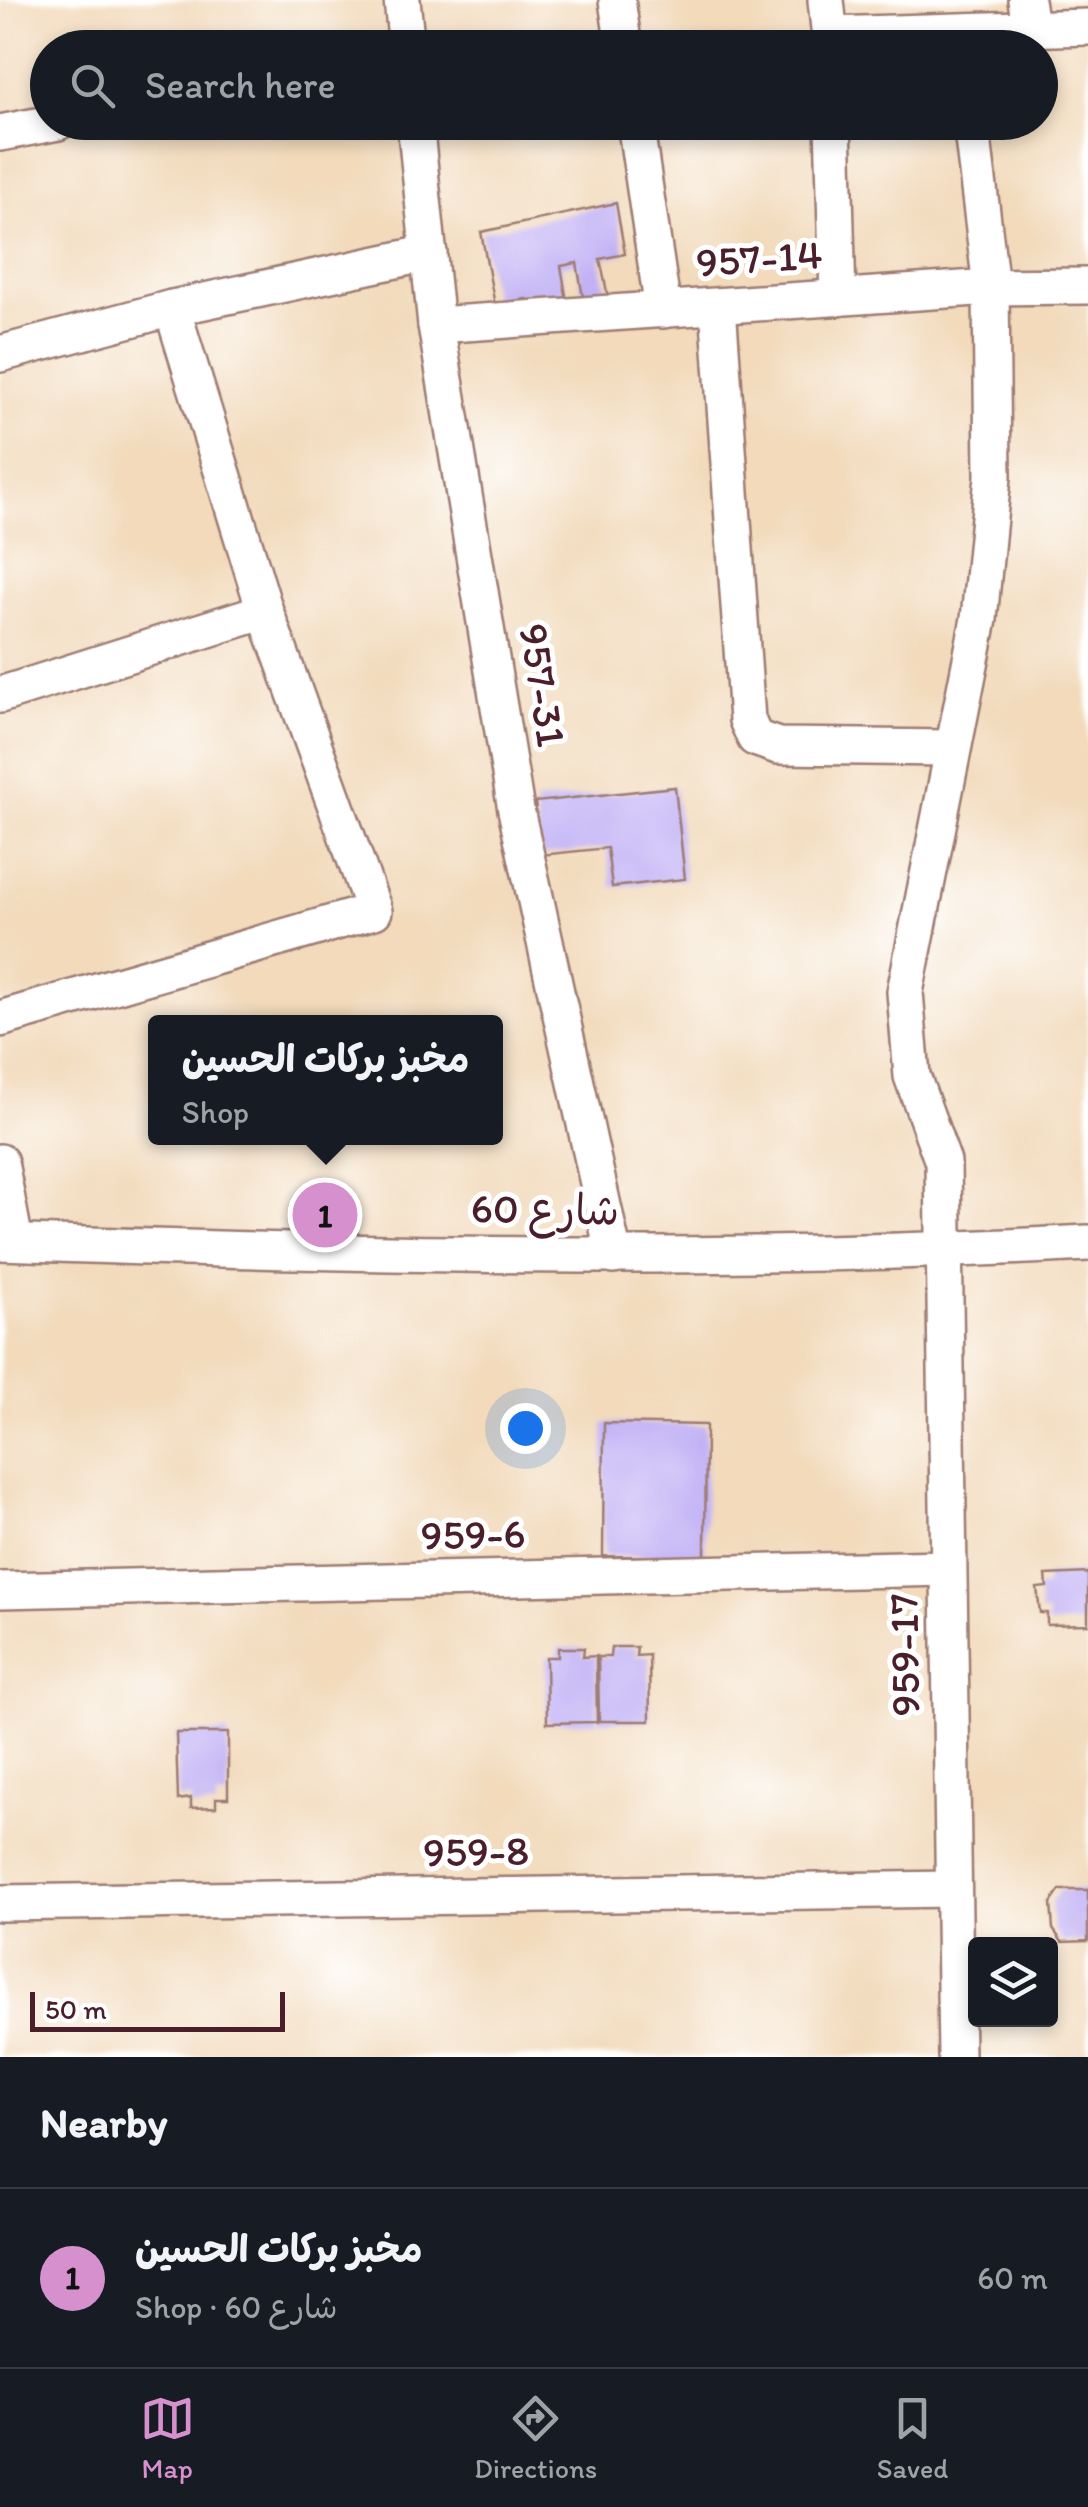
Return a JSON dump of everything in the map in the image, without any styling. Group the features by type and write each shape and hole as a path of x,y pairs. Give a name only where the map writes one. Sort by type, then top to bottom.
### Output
{"street":[{"path":"402,0 405,30"},
{"path":"617,0 621,30"},
{"path":"826,0 830,30"},
{"path":"989,30 1028,16 1088,28"},
{"path":"0,133 30,127"},
{"name":"957-31","path":"417,140 436,325 516,810 614,1256"},
{"path":"638,140 663,310"},
{"path":"834,140 838,298"},
{"name":"959-17","path":"956,2057 943,1162 912,1076 906,992 979,619 993,477 991,286 973,140"},
{"path":"0,354 172,308 428,253"},
{"name":"957-14","path":"436,325 991,286 1088,286"},
{"path":"718,306 746,720 755,738 778,746 952,748"},
{"path":"0,1018 374,911 265,611 172,308"},
{"path":"0,695 265,611"},
{"path":"0,1162 8,1242"},
{"name":"شارع 60","path":"8,1242 614,1256 942,1251 1088,1243"},
{"name":"959-6","path":"0,1590 947,1568"},
{"name":"959-8","path":"0,1903 953,1888"}],"building":[{"path":"616,203 625,254 600,259 608,297 584,303 577,263 561,266 567,301 529,308 526,299 495,305 481,232"},
{"path":"675,787 685,879 612,887 607,848 541,855 535,802"},
{"path":"604,1423 706,1425 705,1557 603,1556"},
{"path":"1088,1573 1088,1624 1047,1625 1047,1613 1040,1613 1037,1588 1047,1587 1046,1575"},
{"path":"611,1647 637,1647 636,1656 649,1655 650,1721 599,1721 598,1657 610,1657"},
{"path":"558,1648 584,1648 583,1657 596,1656 597,1722 547,1723 546,1657 558,1657"},
{"path":"176,1733 228,1733 228,1798 216,1798 216,1807 191,1808 191,1798 178,1800"},
{"path":"1060,1890 1088,1890 1088,1941 1062,1942 1053,1929 1051,1903"}],"place":[{"name":"مخبز بركات الحسين","path":"325,1215"}]}
